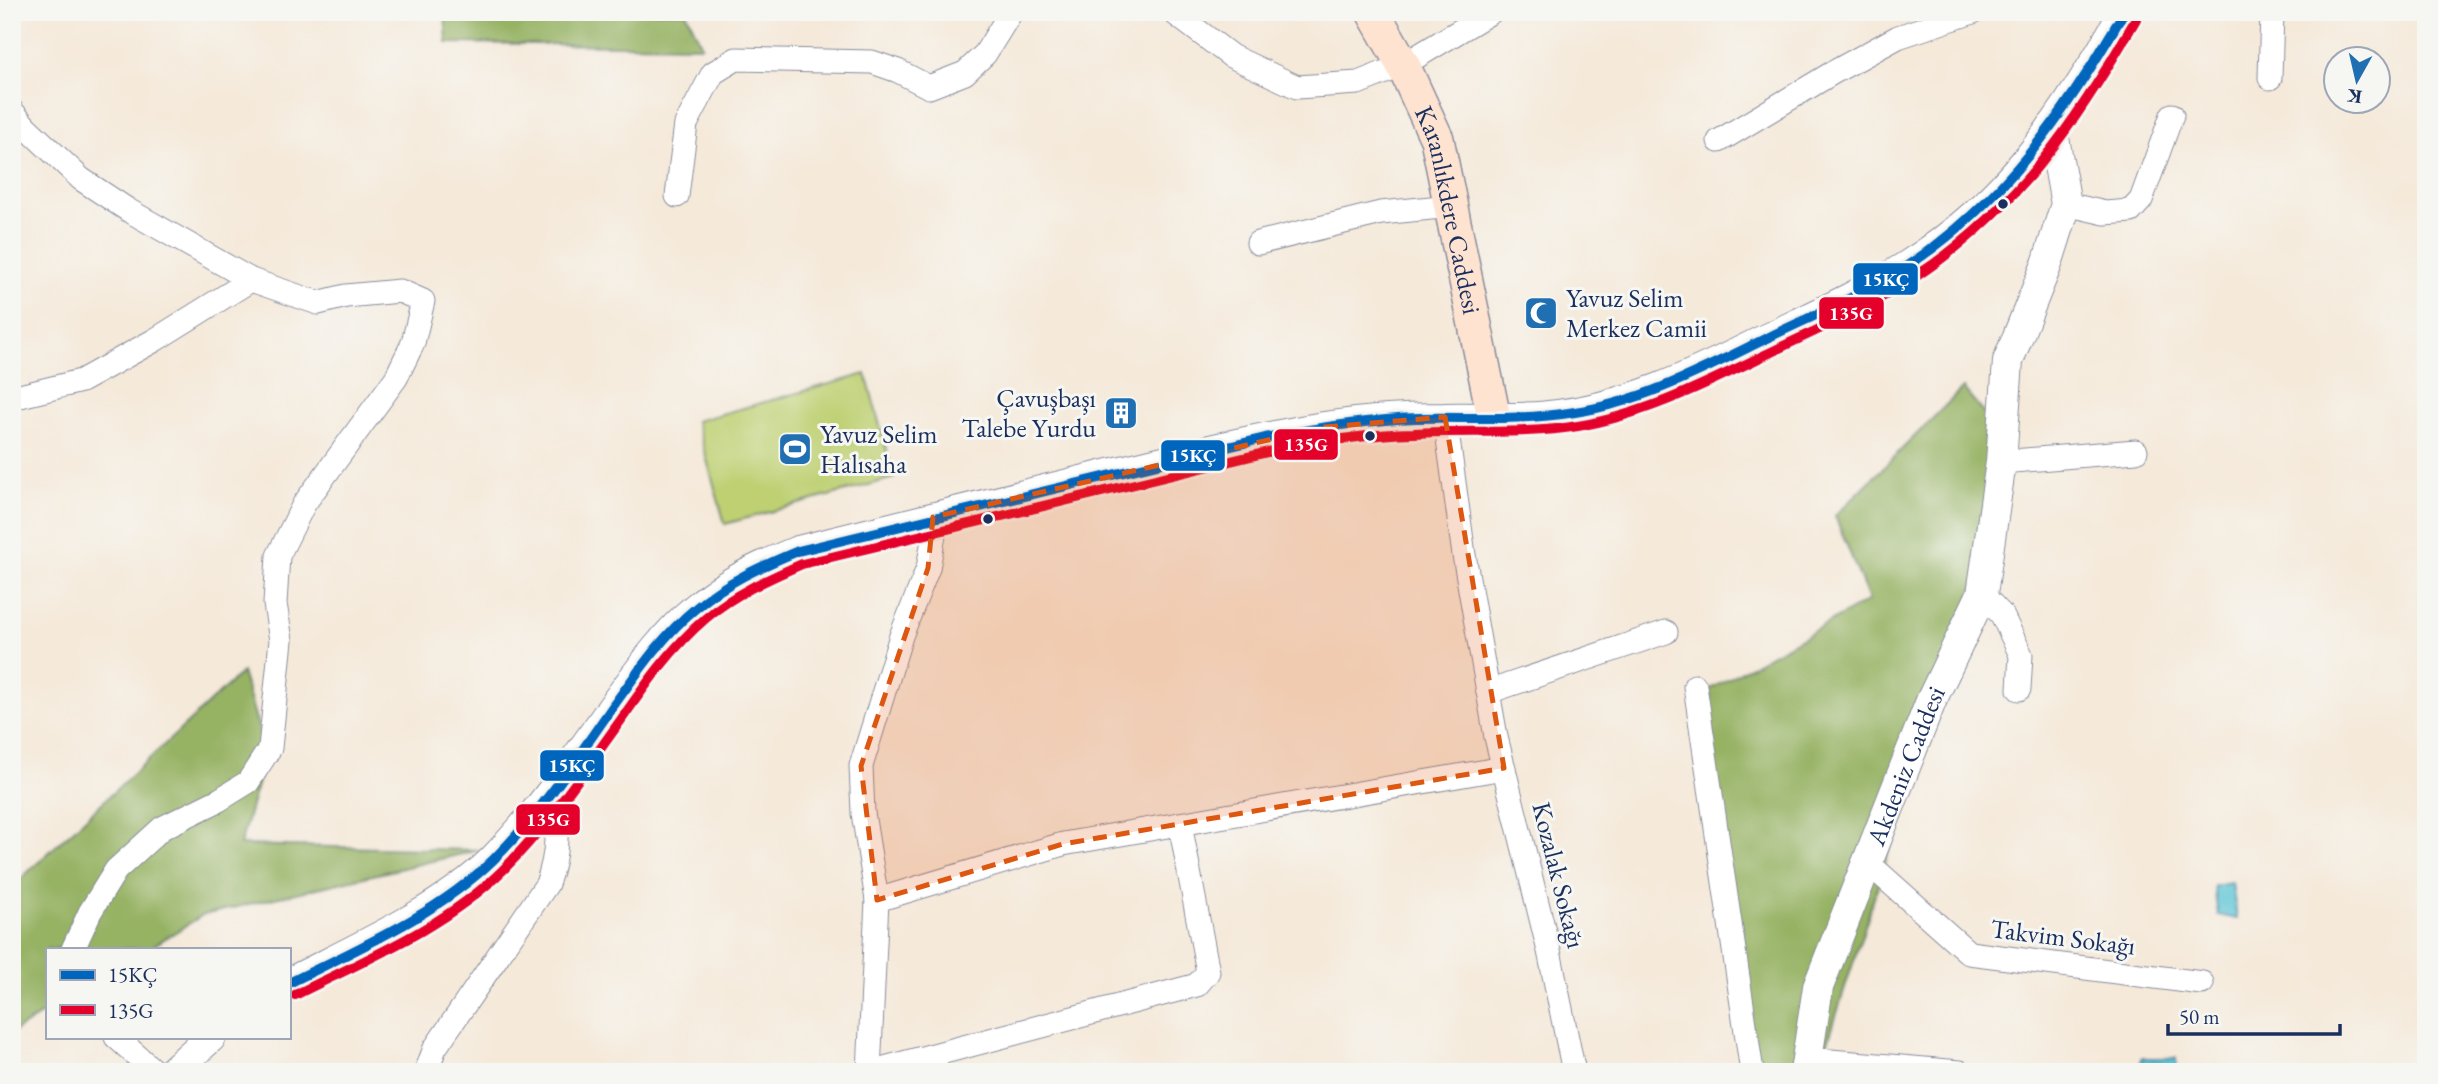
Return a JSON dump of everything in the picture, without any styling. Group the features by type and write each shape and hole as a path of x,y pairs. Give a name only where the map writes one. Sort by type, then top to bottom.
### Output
{"main road":[{"name":"Karanlıkdere Caddesi","path":"1373,12 1403,65 1437,139 1494,418"}],"street":[{"path":"677,196 686,124 713,73 736,59 872,62 898,71 929,87 965,74 985,54 1011,12"},
{"path":"1173,12 1231,56 1297,87 1358,83 1403,65 1491,12"},
{"path":"1719,141 1898,37 1973,12"},
{"path":"290,982 408,921 456,890 491,862 550,796 667,636 696,608 729,584 761,566 798,551 1194,453 1299,432 1397,419 1549,416 1602,407 1642,396 1687,378 1864,290 1907,267 1947,239 2018,173 2086,81 2117,25 2141,12"},
{"path":"2270,78 2272,12"},
{"path":"12,111 81,179 128,210 251,280 318,303 346,296 400,291 423,301 413,343 396,378 304,504 278,556 275,604 281,640 270,748 248,782 219,800 162,828 116,870 90,912 73,948"},
{"path":"2052,127 2066,204 2105,213 2131,212 2141,200 2172,115"},
{"name":"Akdeniz Caddesi","path":"1806,1065 1818,988 1931,701 1982,594 2001,462 2008,361 2048,264 2066,204"},
{"path":"1258,243 1381,213 1451,206"},
{"path":"12,398 80,381 155,340 251,280"},
{"name":"Kozalak Sokağı","path":"1445,418 1464,555 1488,692 1549,951 1574,1072"},
{"path":"2001,462 2136,451"},
{"path":"933,517 934,535 928,568 901,636 861,766 863,813 877,900 869,1072 1198,985 1208,972 1180,824"},
{"path":"1982,594 2002,615 2021,655 2019,689"},
{"path":"1488,692 1665,632"},
{"path":"1695,686 1752,1072"},
{"path":"877,900 1063,845 1504,768"},
{"path":"426,1072 435,1048 547,884 555,862 558,838 550,796"},
{"name":"Takvim Sokağı","path":"1867,862 1969,953 2203,984"},
{"path":"117,1038 155,1072"},
{"path":"172,1072 210,1038"},
{"path":"1806,1065 1960,1072"}],"highlighted area":[{"path":"1445,417 1504,768 1063,844 877,900 861,766 928,568 933,517 1325,427"}],"green space":[{"path":"445,12 686,12 702,46 447,43"},
{"name":"Yavuz Selim Halısaha","path":"866,374 894,478 725,524 696,421"},
{"path":"1963,388 2005,438 1991,534 1818,1072 1756,1072 1694,698 1869,600 1835,516"},
{"path":"242,672 266,753 240,845 479,850 203,915 150,948 46,948 46,1012 12,1033 12,887"}],"water":[{"path":"2232,883 2237,919 2218,915 2214,886"},
{"path":"2141,1058 2176,1058 2176,1072 2141,1072"}],"transit line":[{"name":"15KÇ","path":"290,982 396,929 471,880 510,843 541,806 661,643 708,599 745,575 798,551 1265,438 1340,425 1398,419 1555,415 1624,401 1671,384 1854,297 1890,277 1942,241 1974,214 2030,152 2080,85 2124,12"},
{"name":"135G","path":"295,995 431,925 456,909 503,870 550,816 671,654 706,618 752,588 802,564 1268,452 1377,435 1558,429 1603,421 1674,397 1860,309 1915,277 1951,251 2014,194 2041,162 2091,93 2136,19"}],"place":[{"name":"Yavuz Selim Merkez Camii","path":"1541,313"},
{"name":"Çavuşbaşı Talebe Yurdu","path":"1121,413"},
{"name":"Yavuz Selim Halısaha","path":"795,449"}]}
